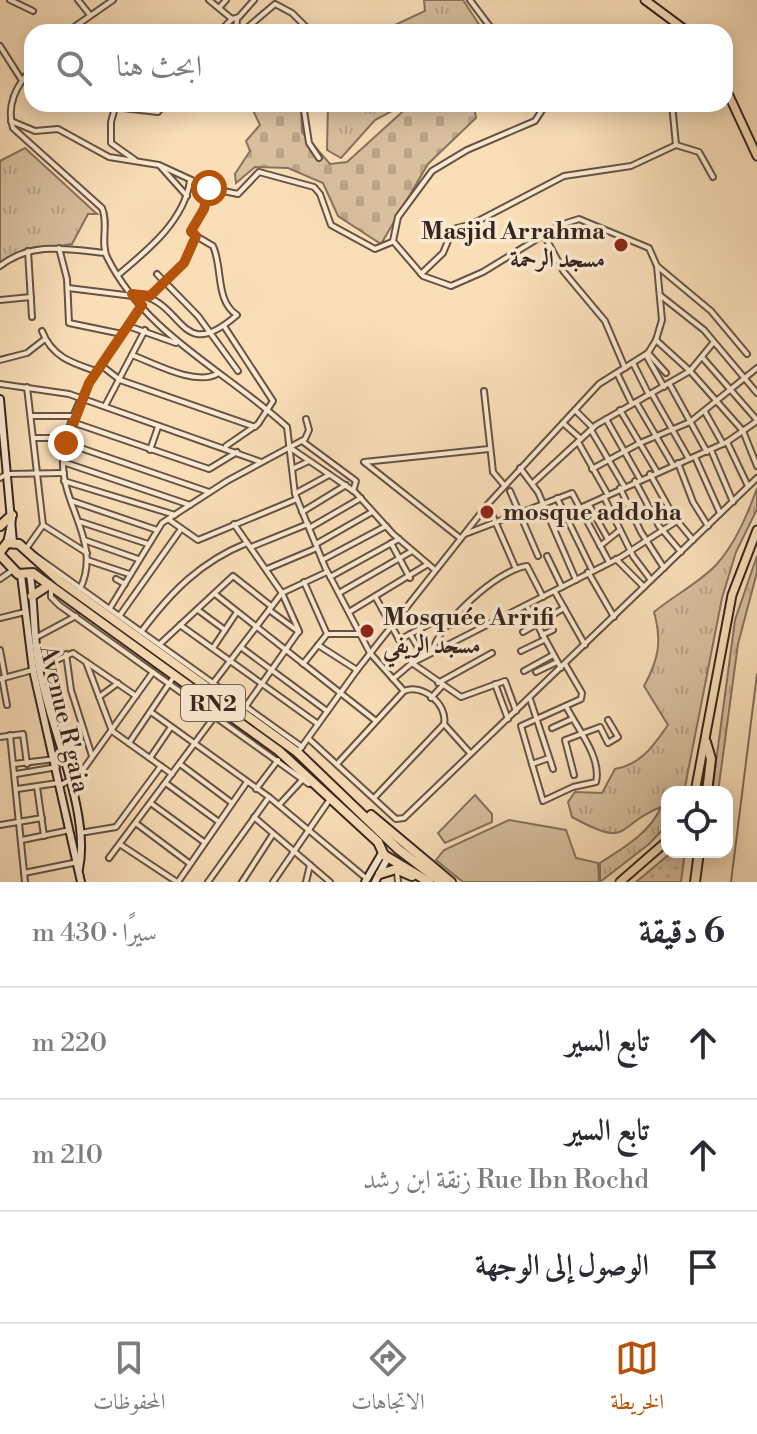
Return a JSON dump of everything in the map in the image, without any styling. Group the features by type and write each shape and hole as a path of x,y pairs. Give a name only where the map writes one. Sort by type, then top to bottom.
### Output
{"highway":[{"path":"0,526 12,517"},
{"name":"RN2","path":"4,546 32,555 299,750 335,799 388,852 430,881"},
{"name":"RN2","path":"4,546 24,573 50,586 218,712 279,751 390,841 388,852"},
{"path":"24,573 32,555"},
{"path":"32,596 50,586"},
{"path":"706,742 711,759 708,786"},
{"path":"335,799 420,855 451,882"},
{"name":"RN2","path":"388,852 430,881"},
{"path":"420,855 430,881"},
{"path":"695,882 698,858"},
{"path":"377,878 396,869 430,881"}],"main road":[{"path":"645,0 677,24"},
{"path":"733,104 757,156"},
{"path":"696,786 732,595 757,530"},
{"path":"620,882 661,846"}],"street":[{"path":"10,0 33,11"},
{"path":"78,0 90,15"},
{"path":"78,24 113,0"},
{"path":"209,0 234,19"},
{"path":"219,8 226,0"},
{"path":"227,24 253,0"},
{"path":"470,0 488,24"},
{"path":"246,24 275,4 292,13 303,24"},
{"path":"234,19 234,24"},
{"path":"0,46 21,79"},
{"path":"24,76 13,100 11,121 15,132 101,207 105,218 105,253 132,295 178,344 286,426 292,447 296,496 328,574 370,653 404,691"},
{"path":"114,112 111,143 137,161"},
{"path":"304,112 309,143 319,158"},
{"path":"393,241 398,217 432,171 467,150 535,121 541,112"},
{"path":"673,112 676,145"},
{"path":"11,121 35,131 58,129 109,157 159,165 209,188 238,194 256,173 274,173 318,190 328,222 335,228 375,249 393,241"},
{"path":"421,274 443,253 451,232 458,227 472,224 564,176 631,166 676,145 699,152 713,177"},
{"path":"159,165 187,196"},
{"path":"118,275 159,238 187,196 190,181"},
{"path":"68,288 150,296 191,333 213,334 237,315 223,299 221,270 213,246 191,231 204,209 209,188"},
{"path":"142,305 80,399 67,440 64,481 81,522 87,553 79,591 110,608 140,634 160,644 214,682 299,750 370,653 504,485 599,384 647,354 656,340 662,320 657,266 646,245 586,221 570,221 455,285 441,285 421,274 393,241"},
{"path":"544,235 566,274 605,321 625,368"},
{"path":"150,296 187,259 196,236"},
{"path":"0,266 28,251 59,248 105,253"},
{"path":"59,248 68,288 69,323 122,334"},
{"path":"28,251 32,317"},
{"path":"657,266 711,311 747,354"},
{"path":"157,274 213,334 238,371"},
{"path":"661,296 678,306 757,393"},
{"path":"0,300 31,297"},
{"path":"128,326 178,344"},
{"path":"223,447 255,427 273,400 224,326"},
{"path":"104,407 145,330"},
{"path":"42,331 59,356 96,371"},
{"path":"0,360 27,353 45,339"},
{"path":"656,340 690,371 743,431 757,466"},
{"path":"533,483 606,419 690,371 713,343"},
{"path":"647,354 666,373"},
{"path":"647,354 709,451 733,502"},
{"path":"132,355 188,375 209,379 218,374"},
{"path":"580,508 650,474 709,451 757,421 702,357"},
{"path":"633,363 692,458 720,514"},
{"path":"102,366 120,380 255,427"},
{"path":"592,469 640,443 690,422 757,368"},
{"path":"617,373 676,464 693,502 709,526"},
{"path":"0,384 80,399 261,462"},
{"path":"27,387 43,525 32,555"},
{"path":"484,391 493,472 504,485"},
{"path":"0,399 3,476 12,517 4,546"},
{"path":"575,410 592,429 646,541 664,568"},
{"path":"620,410 657,472"},
{"path":"705,412 748,486"},
{"path":"32,416 73,419 150,450 209,469 237,452"},
{"path":"110,608 157,530 168,519 209,492 304,440 309,431 306,419"},
{"path":"606,419 625,451 663,532 681,552"},
{"path":"563,423 580,440 631,551 651,580"},
{"path":"150,450 158,427"},
{"path":"34,438 67,440 209,492"},
{"path":"304,440 356,481 353,491"},
{"path":"292,447 307,462 353,491 399,539 435,570"},
{"path":"462,536 364,462 489,449"},
{"path":"63,462 190,505"},
{"path":"292,469 307,462"},
{"path":"520,468 533,483 576,580"},
{"path":"3,476 64,473"},
{"path":"650,474 677,521 693,540"},
{"path":"168,519 196,540 296,496 329,475"},
{"path":"308,738 396,819 404,818 565,667 757,478"},
{"path":"64,481 175,515"},
{"path":"302,512 346,485"},
{"path":"510,491 538,556"},
{"path":"462,536 572,493 609,562"},
{"path":"140,634 189,576 220,554 309,526 361,498"},
{"path":"557,498 614,617"},
{"path":"72,501 157,530"},
{"path":"488,504 516,569"},
{"path":"589,505 608,539"},
{"path":"267,569 317,546 372,512"},
{"path":"393,679 412,663 631,551 677,521"},
{"path":"81,522 148,544"},
{"path":"234,524 282,593 299,632"},
{"path":"43,525 87,553"},
{"path":"322,560 386,526"},
{"path":"120,615 181,529"},
{"path":"600,546 620,529"},
{"path":"214,682 282,593 399,539"},
{"path":"84,540 139,559"},
{"path":"391,543 410,578"},
{"path":"339,593 412,551"},
{"path":"547,556 562,587"},
{"path":"616,559 644,587"},
{"path":"87,560 129,574"},
{"path":"349,612 410,578 428,564"},
{"path":"432,652 477,592 516,569 527,566 543,597"},
{"path":"0,579 24,573"},
{"name":"Avenue R'gaia","path":"24,573 32,596 36,669 70,781 80,833 78,864"},
{"name":"Avenue R'gaia","path":"24,573 26,612 36,669 81,882"},
{"path":"160,644 234,576 299,632"},
{"path":"116,579 125,584"},
{"path":"304,582 327,634"},
{"path":"50,586 54,602 153,672 173,679 129,743"},
{"path":"554,591 585,645"},
{"path":"215,594 254,628 376,721"},
{"path":"376,598 412,663 440,685 465,698 505,681 516,712"},
{"path":"527,606 557,662 572,674 582,696 521,726 543,801 573,787 596,782 598,774 582,734 566,706"},
{"path":"523,632 564,608"},
{"path":"198,610 225,630"},
{"path":"0,618 26,612"},
{"path":"213,648 237,612"},
{"path":"35,638 76,616"},
{"path":"399,640 435,621 450,625"},
{"path":"180,625 318,724"},
{"path":"521,651 553,630"},
{"path":"246,706 299,632"},
{"path":"327,634 360,634"},
{"path":"303,664 327,634"},
{"path":"410,634 423,657"},
{"path":"318,645 357,670"},
{"path":"241,648 327,711"},
{"path":"0,650 4,702"},
{"path":"431,698 440,685 492,653"},
{"path":"66,654 71,690 93,757"},
{"path":"2,678 36,669 66,654 77,654 136,696"},
{"path":"524,671 553,655"},
{"path":"86,661 112,731 173,774"},
{"path":"536,672 557,662"},
{"path":"17,789 70,781 93,757 153,672"},
{"path":"99,697 118,683"},
{"path":"495,684 508,719"},
{"path":"337,764 404,691 416,688 431,698 444,713 444,724 470,753"},
{"path":"530,699 553,769"},
{"path":"151,712 269,797 366,881 388,852"},
{"path":"109,858 218,712 303,779 335,799 307,828 273,882"},
{"path":"552,728 572,719"},
{"path":"574,775 564,741 600,727 608,743 617,740 608,720"},
{"path":"374,798 444,724"},
{"path":"150,758 172,727"},
{"path":"0,737 23,734 27,764"},
{"path":"10,735 25,882"},
{"path":"532,764 549,758"},
{"path":"14,764 56,759"},
{"path":"256,789 278,760"},
{"path":"180,764 232,803"},
{"path":"80,833 116,827 161,766"},
{"path":"16,774 57,767"},
{"path":"279,805 303,779"},
{"path":"121,845 177,882 247,781"},
{"path":"167,784 219,822"},
{"path":"37,787 44,836"},
{"path":"208,882 269,797"},
{"path":"152,804 204,842"},
{"path":"254,817 330,882"},
{"path":"0,825 42,818"},
{"path":"137,824 189,863"},
{"path":"22,840 70,830"},
{"path":"242,882 273,834"},
{"path":"377,878 388,852"},
{"path":"24,873 78,864"},
{"path":"306,882 310,865"},
{"path":"396,869 398,882"}],"green space":[{"path":"424,0 463,0 479,24 397,24 425,11"},
{"path":"254,112 301,112 302,132 330,164 347,162 402,112 475,112 476,118 428,164 381,244 338,216 323,183 288,168 255,167 236,183 235,174 250,151 246,141 260,125"},
{"path":"328,112 390,112 375,120 341,158 327,150"},
{"path":"25,148 97,214 88,214 72,244 17,253 0,264 0,161"},
{"path":"757,488 757,509 736,552 722,598 685,786 661,786 661,807 614,833 591,827 572,817 568,802 575,792 602,793 615,769 640,758 668,725 644,686 658,650 654,612 716,565 745,518"},
{"path":"757,556 757,572 738,644 719,786 713,786 735,620"},
{"path":"475,795 492,814 492,822 445,843 438,833"},
{"path":"661,807 661,831 600,882 600,863 627,846"},
{"path":"509,820 566,830 576,858 598,863 599,882 463,882 436,860 444,850"},
{"path":"665,858 684,858 681,882 636,882"}],"waterway":[{"path":"731,882 757,674"}],"place":[{"name":"Masjid Arrahma مسجد الرحمة","path":"621,245"},
{"name":"mosque addoha","path":"487,512"},
{"name":"Mosquée Arrifi مسجد الريفي","path":"367,631"}],"route":[{"path":"66,443 80,399 142,305 132,294 150,296 187,259 196,236 191,231 204,209 209,188"}]}
